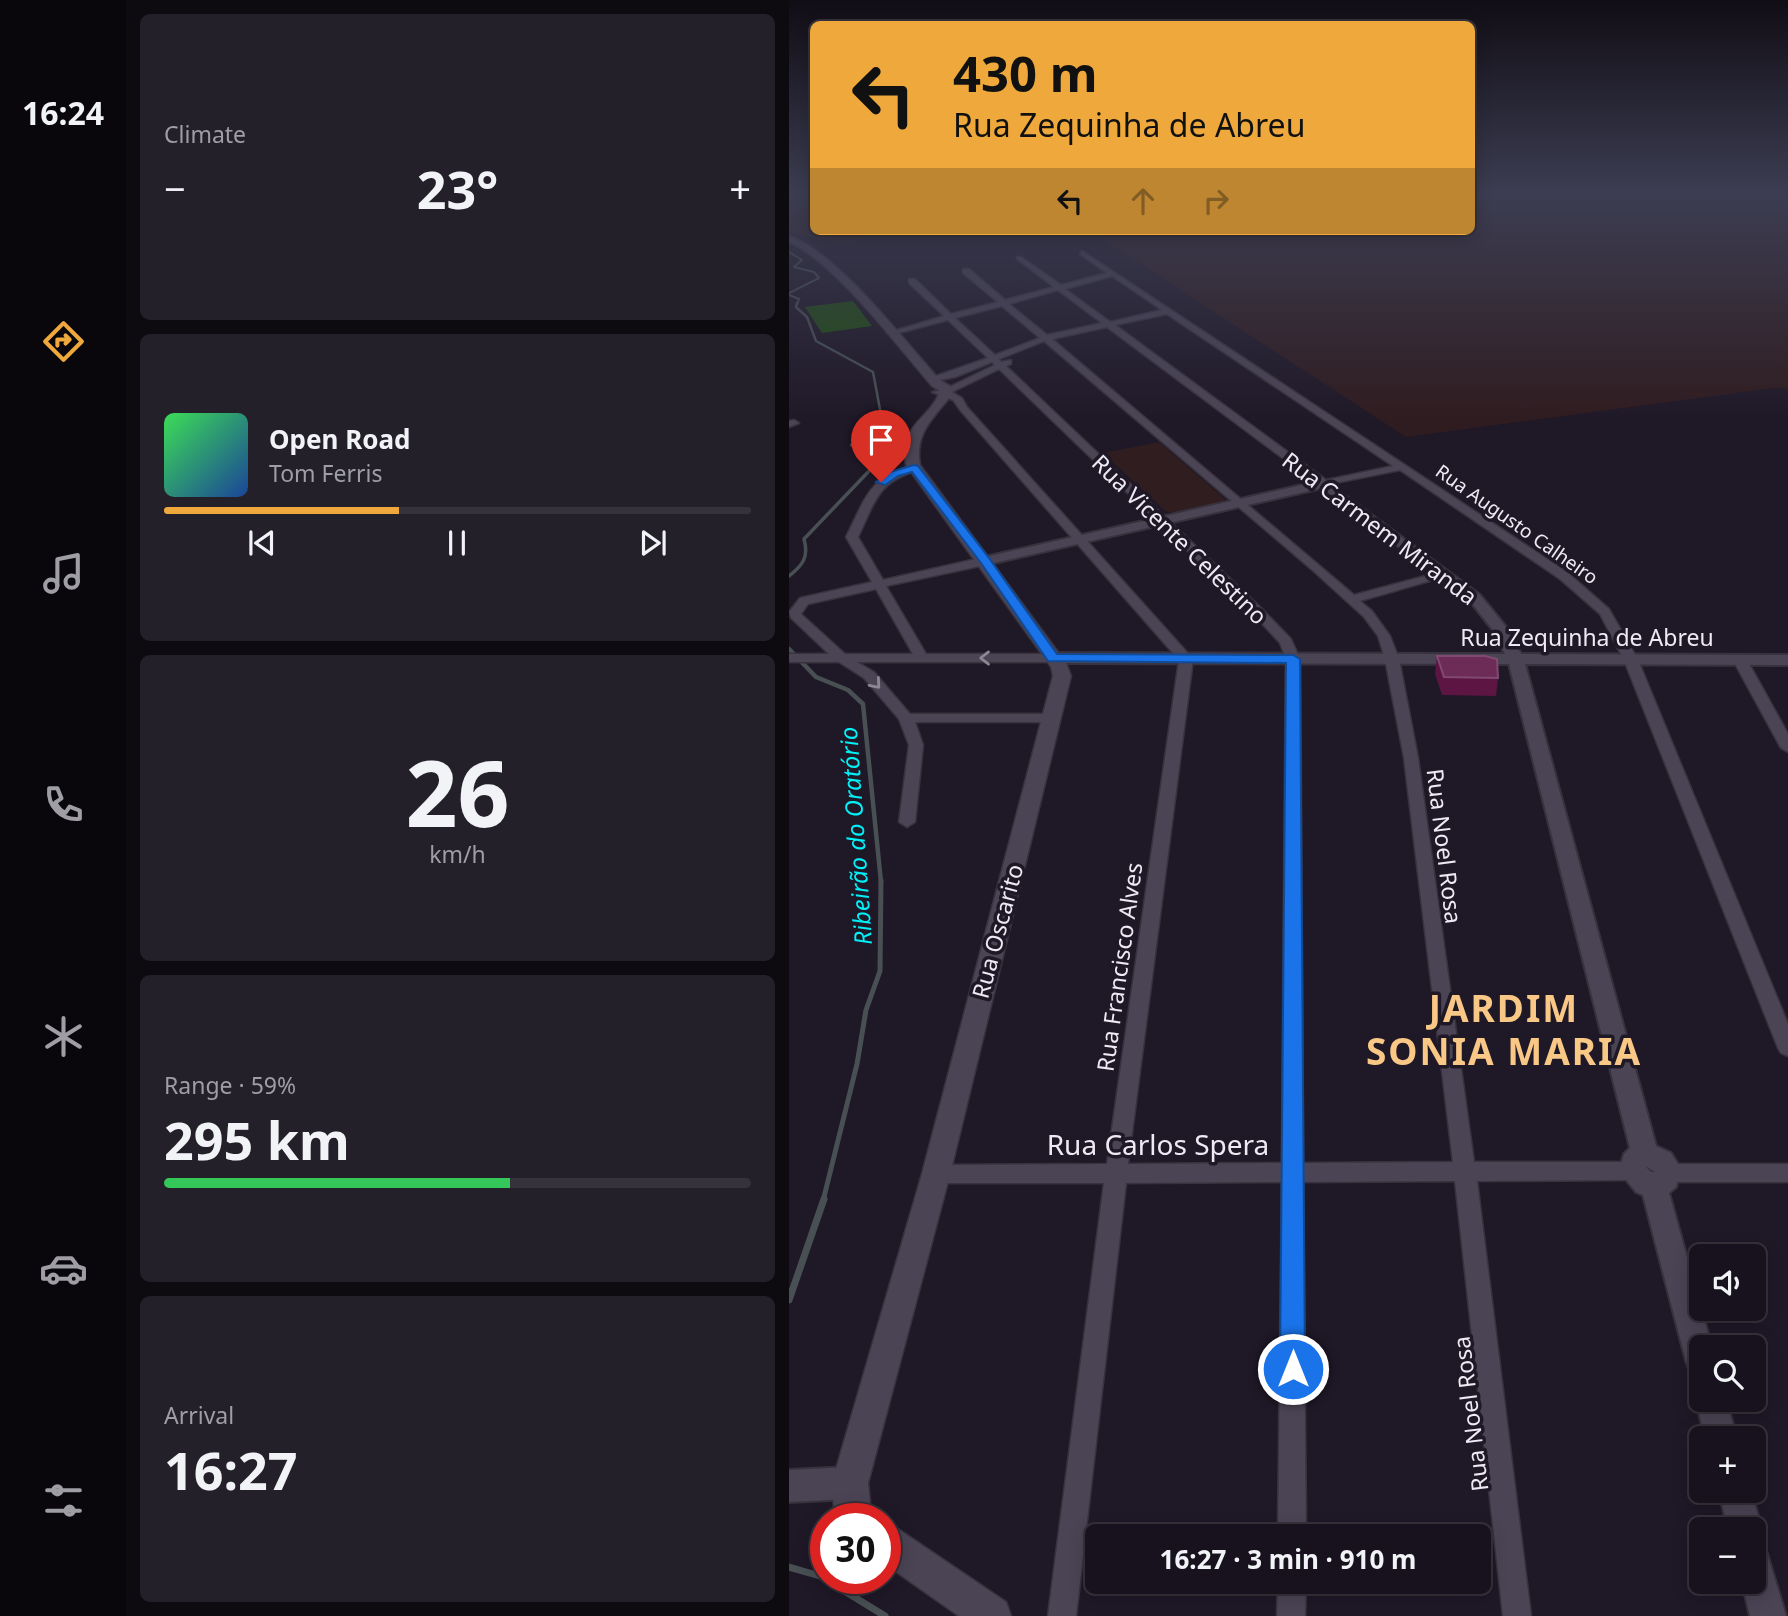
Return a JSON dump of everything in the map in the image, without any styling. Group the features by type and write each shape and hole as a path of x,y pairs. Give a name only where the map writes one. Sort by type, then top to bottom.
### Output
{"main road":[{"path":"834,269 938,391 962,407"},
{"path":"914,468 909,447 938,391"},
{"name":"Rua Oscarito","path":"850,1483 936,1174 1062,683 1062,671 985,561 914,468"},
{"path":"850,1483 852,1503"},
{"path":"901,1553 992,1616"}],"street":[{"name":"Rua Carmem Miranda","path":"1034,269 1475,598 1499,628 1516,660 1694,1335"},
{"name":"Rua Augusto Calheiro","path":"1105,269 1564,576 1605,612 1631,660 1788,1048"},
{"name":"Rua Noel Rosa","path":"966,271 1351,599 1378,626 1387,643 1411,758 1465,1173 1517,1616"},
{"path":"891,333 1111,274"},
{"name":"Rua Vicente Celestino","path":"912,281 1281,636 1293,659"},
{"path":"938,391 952,375 1050,342 1110,326 1172,314"},
{"path":"938,391 996,361"},
{"path":"938,391 962,402 962,407 1077,539 1186,659"},
{"path":"907,822 916,745 906,718 869,675 840,657 795,615 797,608 804,601 1401,467"},
{"path":"914,468 894,474 881,482 852,534 921,657"},
{"path":"1351,599 1444,575"},
{"name":"Rua Zequinha de Abreu","path":"792,658 1788,660"},
{"name":"Rua Francisco Alves","path":"1062,1616 1116,1174 1186,659"},
{"path":"1292,1524 1293,659"},
{"path":"1740,660 1788,748"},
{"path":"906,718 1053,718"},
{"name":"Rua Carlos Spera","path":"936,1174 1650,1171 1788,1173"},
{"path":"789,1486 850,1483"},
{"path":"1291,1616 1292,1594"},
{"path":"1762,1594 1768,1616"}],"shaded area":[{"path":"1149,269 1788,269 1788,389 1774,388 1406,437"},
{"path":"1159,442 1225,499 1223,502 1174,513 1165,511 1103,453"}],"green space":[{"path":"853,301 872,326 822,333 805,307"}],"building":[{"path":"1437,656 1485,656 1497,659 1498,678 1444,677"}],"waterway":[{"name":"Ribeirão do Oratório","path":"789,293 819,278 814,272 804,269"},
{"name":"Ribeirão do Oratório","path":"789,295 799,299 797,305"},
{"name":"Ribeirão do Oratório","path":"797,303 796,307 807,317 816,341 873,372 882,420 851,445 856,449"},
{"name":"Ribeirão do Oratório","path":"789,576 804,560 804,539 871,469 856,449"},
{"name":"Ribeirão do Oratório","path":"789,649 816,677 848,690 863,704 881,882"},
{"name":"Ribeirão do Oratório","path":"823,1201 857,1064 866,1010 880,971 881,882"},
{"name":"Ribeirão do Oratório","path":"789,1300 824,1199"},
{"name":"Ribeirão do Oratório","path":"789,1567 820,1576 885,1616"}],"district":[{"name":"JARDIM SONIA MARIA","path":"1504,1028"}],"route":[{"path":"881,482 894,474 914,468 985,561 1053,658 1293,659 1293,1369"}]}
